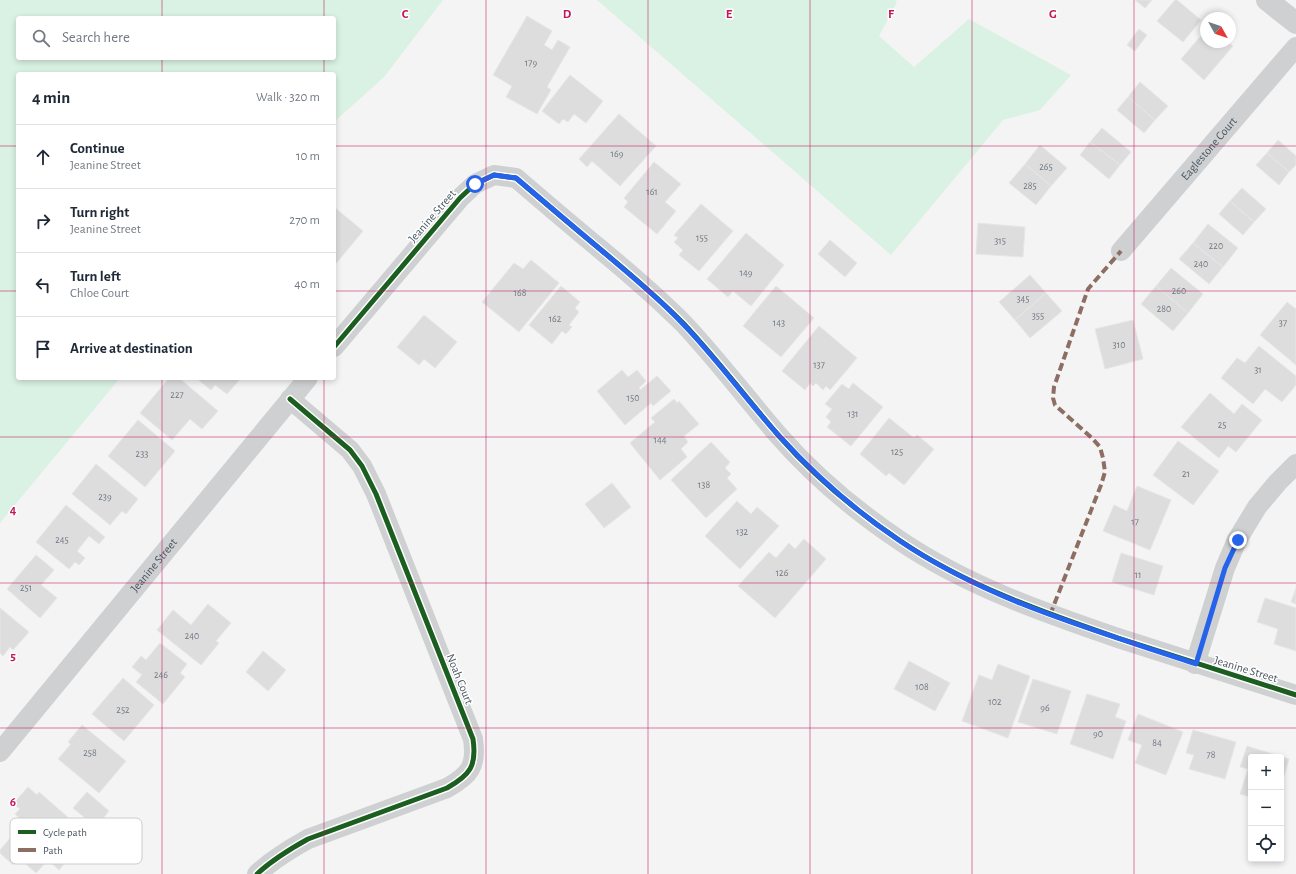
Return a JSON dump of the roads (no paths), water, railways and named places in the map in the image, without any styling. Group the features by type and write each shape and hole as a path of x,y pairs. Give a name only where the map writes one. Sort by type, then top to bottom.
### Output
{"street":[{"path":"1267,0 1296,23"},
{"name":"Eaglestone Court","path":"1121,250 1296,47"},
{"name":"Jeanine Street","path":"336,345 460,198 475,184 494,175 516,178 656,297 710,353 780,437 802,460 847,501 900,541 960,575 1050,615 1196,664 1296,695"},
{"name":"Jeanine Street","path":"0,752 306,380"},
{"name":"Noah Court","path":"257,874 287,851 308,839 447,788 461,780 468,772 474,761 475,752 470,731 376,494 362,466 350,450 290,399"},
{"path":"1196,664 1225,568 1238,540 1257,507 1278,482 1296,464"}]}
